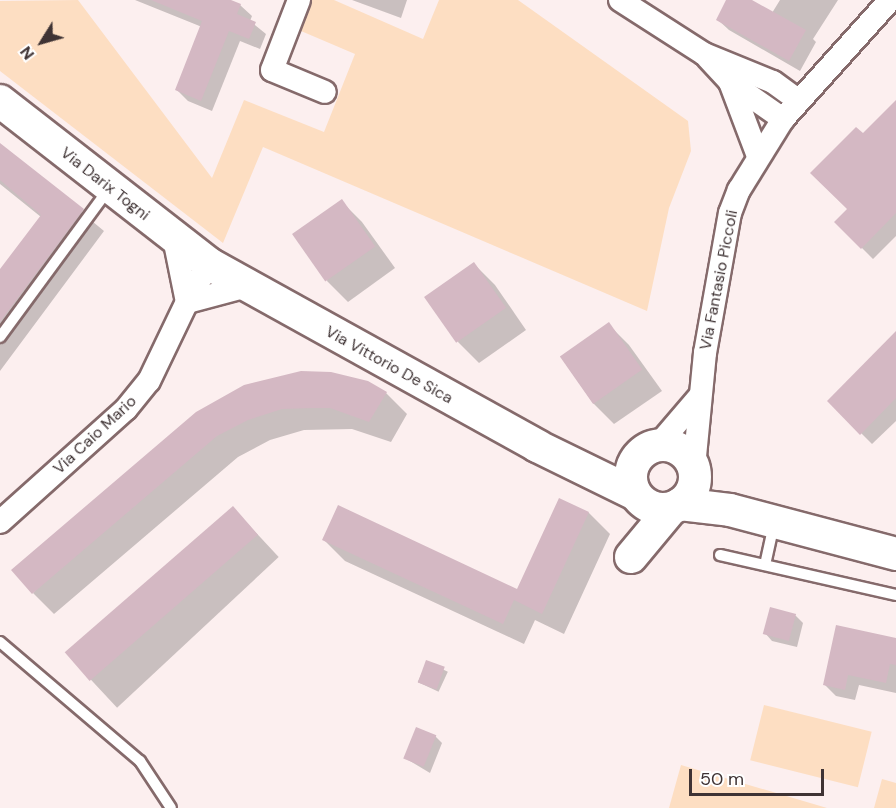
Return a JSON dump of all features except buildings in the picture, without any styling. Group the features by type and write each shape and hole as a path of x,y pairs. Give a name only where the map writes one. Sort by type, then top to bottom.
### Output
{"street":[{"path":"298,0 272,70 325,92"},
{"path":"620,0 705,54 773,81 799,101"},
{"name":"Via Fantasio Piccoli","path":"695,472 699,398 730,213 758,156 783,119 890,0"},
{"path":"705,54 730,82 783,119"},
{"path":"730,82 758,156"},
{"name":"Via Darix Togni","path":"0,101 211,265"},
{"path":"174,238 188,302 247,286"},
{"name":"Via Vittorio De Sica","path":"211,265 569,463 657,502 729,510 774,524 896,554"},
{"name":"Via Caio Mario","path":"0,522 126,410 149,381 188,302 211,265"},
{"path":"657,502 630,473 633,463 640,454 659,444 699,398"},
{"name":"Via Vittorio De Sica","path":"659,444 680,449 695,472 729,510"},
{"name":"Via Vittorio De Sica","path":"569,463 633,463"},
{"path":"657,502 688,497 695,472"},
{"path":"634,551 657,502"}],"lane":[{"path":"0,336 110,187"},
{"path":"765,565 774,524"},
{"path":"720,555 896,595"},
{"path":"0,642 140,761 171,808"}],"shaded area":[{"path":"78,0 212,178 244,100 324,132 355,54 301,31 312,0 334,0 423,39 439,0 518,0 688,121 691,151 669,208 647,311 263,147 223,243 0,71 0,1"},
{"path":"764,705 872,732 858,787 750,760"},
{"path":"681,765 827,808 669,808"},
{"path":"882,779 896,783 896,808 874,808"}]}
